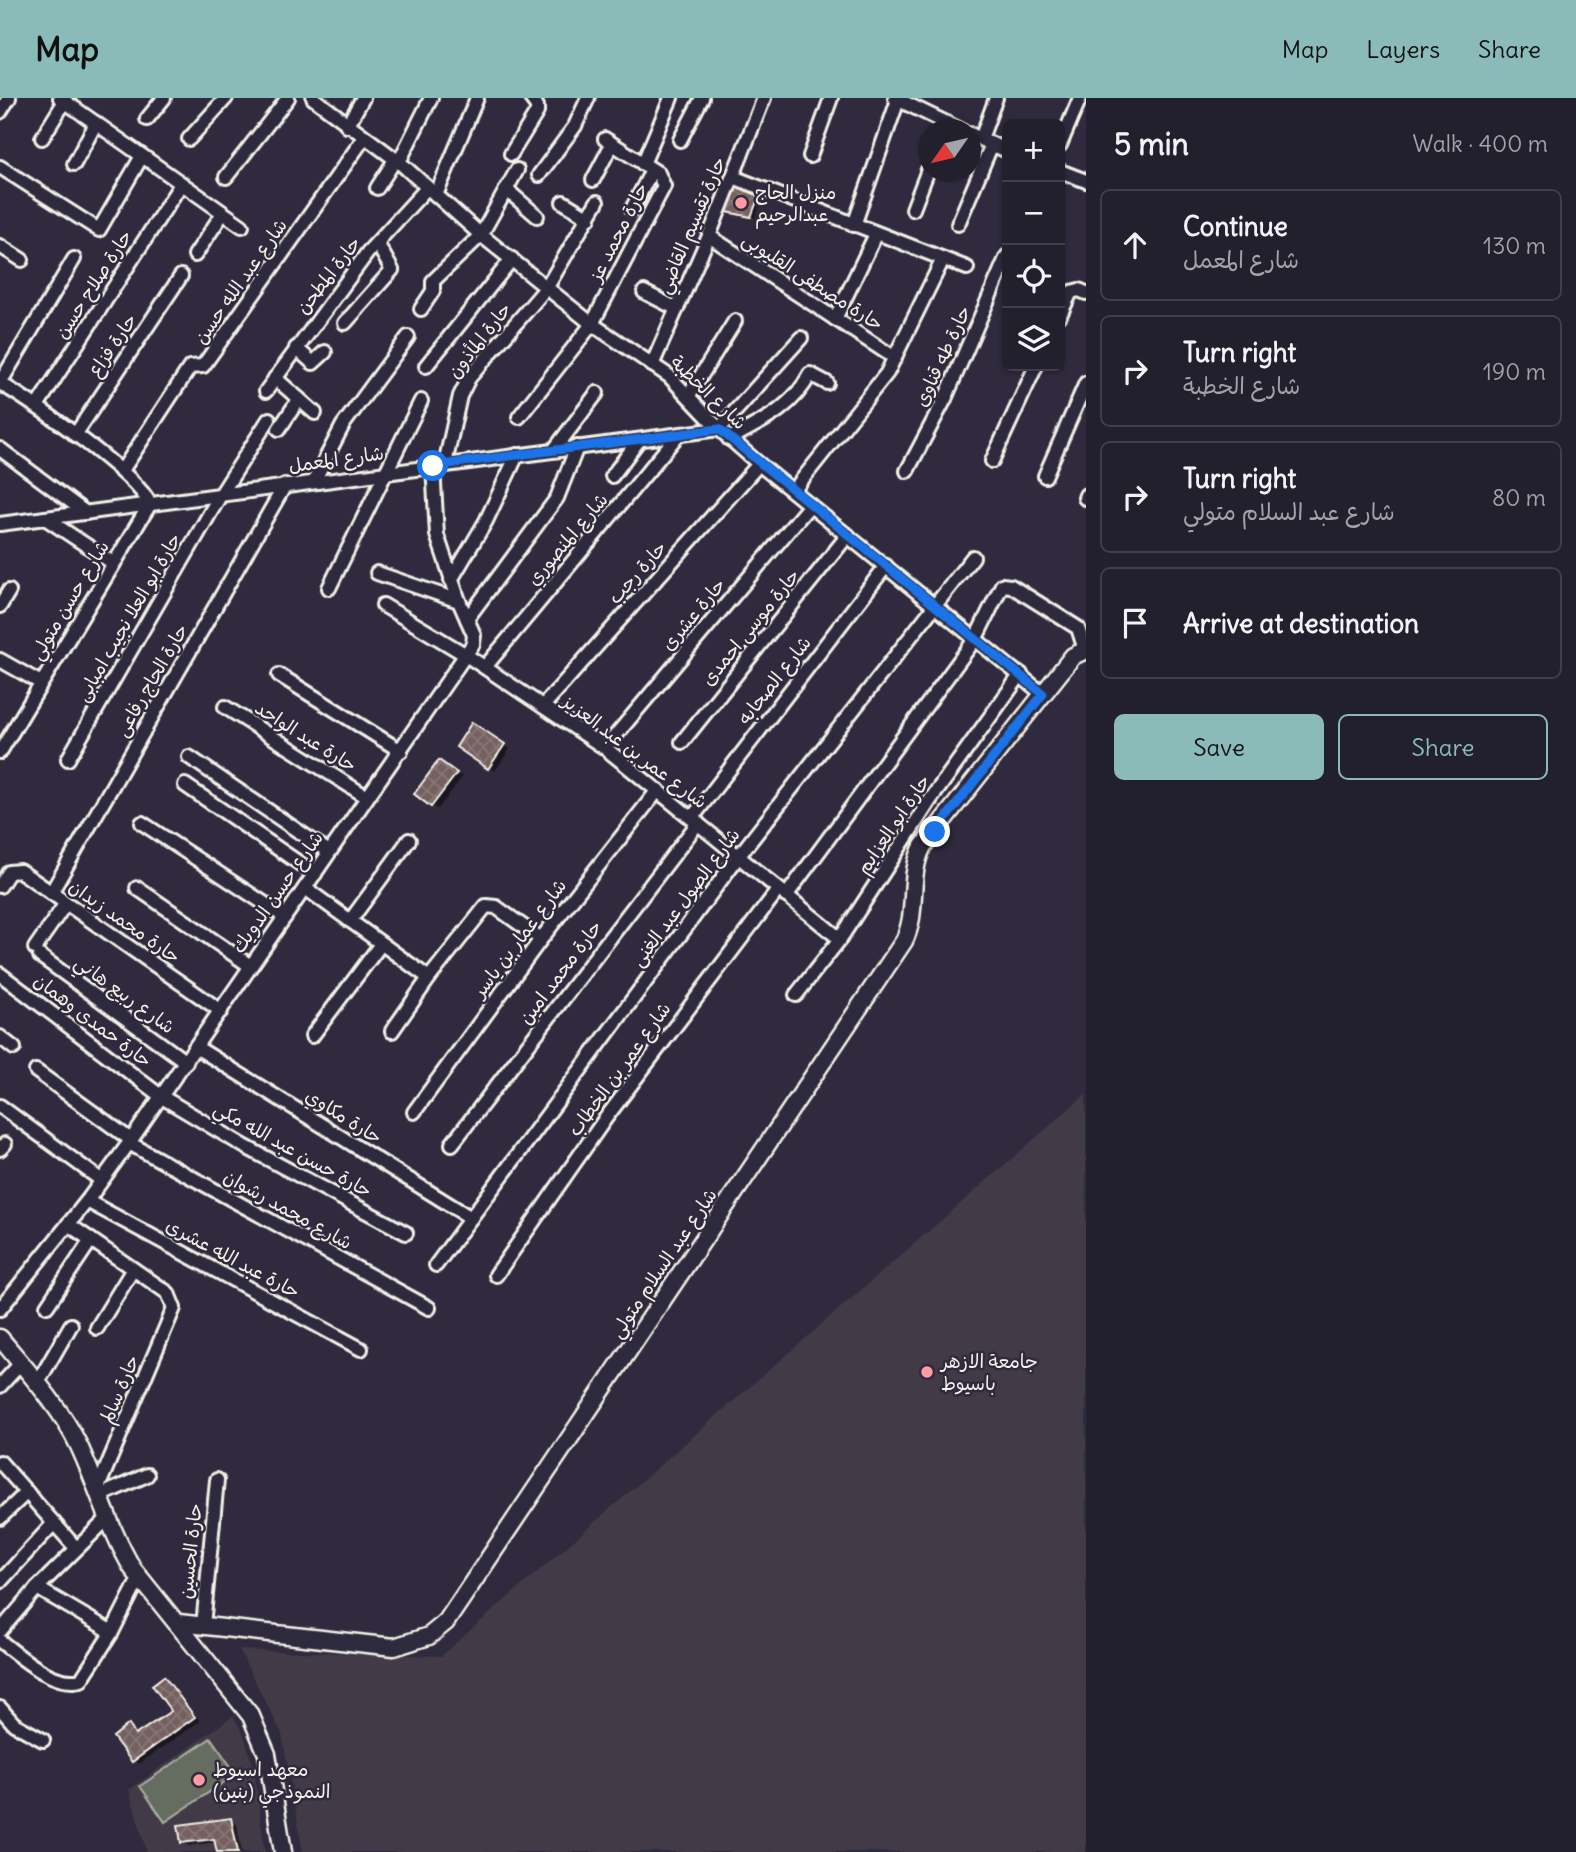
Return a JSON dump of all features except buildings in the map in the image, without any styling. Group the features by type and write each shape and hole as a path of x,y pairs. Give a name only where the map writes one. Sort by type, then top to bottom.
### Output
{"street":[{"path":"0,112 9,98"},
{"path":"147,119 164,98"},
{"path":"189,139 226,98"},
{"path":"226,177 288,98"},
{"name":"شارع الخطبة","path":"313,98 397,161 481,235 592,324 669,376 729,439 1043,694"},
{"path":"347,126 363,98"},
{"path":"377,188 397,161 431,98"},
{"name":"حارة المطحن","path":"266,391 377,243 431,192 477,98"},
{"path":"511,154 537,112 537,106 531,98"},
{"path":"539,175 575,126 588,98"},
{"name":"حارة محمد عز","path":"647,167 671,98"},
{"path":"681,140 702,98"},
{"name":"حارة تقسيم القاضي","path":"652,365 709,236 764,98"},
{"path":"810,156 831,98"},
{"path":"925,112 931,98"},
{"path":"996,98 981,139 1002,148"},
{"path":"1065,133 1080,98"},
{"path":"854,225 897,99 936,119"},
{"path":"42,138 62,100 242,226"},
{"path":"74,164 96,123"},
{"name":"شارع عبد الله حسن","path":"121,472 190,367 203,366 364,138"},
{"name":"حارة محمد عز","path":"592,324 664,186 661,176 608,141 593,180"},
{"path":"0,167 99,230 142,156"},
{"path":"632,209 647,167"},
{"path":"421,309 433,291 433,281 481,235 517,170"},
{"path":"1065,173 1086,181"},
{"path":"733,177 967,268"},
{"path":"913,209 924,182"},
{"path":"958,224 969,182"},
{"name":"حارة صلاح حسن","path":"37,406 181,184"},
{"path":"507,190 537,216"},
{"path":"563,202 589,218"},
{"name":"حارة المأذون","path":"439,465 460,396 469,378 547,287 597,202"},
{"path":"195,255 223,213"},
{"path":"835,319 876,234"},
{"name":"حارة مصطفى القليوبى","path":"709,236 895,358"},
{"path":"345,323 392,270 377,243"},
{"path":"0,246 22,260"},
{"path":"74,259 0,383 37,406 121,472 150,504"},
{"path":"426,366 512,259"},
{"path":"793,491 874,391 895,358 943,259"},
{"name":"حارة طه قناوى","path":"907,471 945,399 1002,268"},
{"name":"حارة فزاع","path":"75,435 181,276"},
{"path":"1063,308 1071,292 1079,290 1086,293"},
{"path":"644,292 677,309"},
{"path":"689,395 735,321"},
{"path":"519,416 592,324"},
{"path":"314,481 343,425 408,337"},
{"path":"719,429 801,338"},
{"path":"296,348 313,363 325,352"},
{"path":"992,461 1034,371"},
{"path":"729,439 783,408 800,391 810,374 827,383"},
{"path":"275,378 315,412"},
{"path":"1045,476 1086,383"},
{"path":"554,450 597,393"},
{"path":"279,429 299,399"},
{"path":"329,587 389,471 421,401"},
{"name":"حارة ابو العلا نجيب امبابى","path":"68,759 221,494 269,419"},
{"name":"شارع المعمل","path":"0,524 719,429"},
{"name":"شارع المنصوري","path":"485,667 678,435"},
{"path":"612,476 639,440"},
{"path":"467,619 557,498 577,447"},
{"path":"0,449 86,513"},
{"path":"451,580 486,521 517,455"},
{"name":"حارة رجب","path":"543,706 759,464"},
{"path":"439,465 434,520 458,601 474,638 466,654"},
{"name":"حارة الحاج رفاعى","path":"51,893 285,485"},
{"name":"شارع حسن متولي","path":"0,752 150,504"},
{"name":"حارة عشرى","path":"605,748 810,505"},
{"path":"45,518 113,563"},
{"name":"حارة موسى احمدى","path":"682,742 848,535"},
{"name":"شارع الصول عبد الغنى","path":"436,1265 738,858 973,557"},
{"name":"شارع الصحابه","path":"695,820 886,566"},
{"path":"377,573 458,601"},
{"name":"شارع عمر بن الخطاب","path":"496,1275 605,1119 782,893 976,638 1000,587 1006,584 1078,628 1086,650"},
{"path":"0,606 9,591"},
{"name":"شارع عمر بن عبد العزيز","path":"383,605 466,654 605,748 840,939"},
{"name":"شارع عبد السلام متولي","path":"179,1623 394,1647 429,1636 446,1622 904,941 913,913 914,872 923,846 1073,656 1086,650"},
{"name":"شارع حسن الدويك","path":"0,1309 87,1201 130,1142 221,1011 249,965 401,751 466,654"},
{"path":"0,660 41,683"},
{"name":"حارة ابو العزايم","path":"796,995 840,939 931,799 1021,674"},
{"path":"279,675 401,751"},
{"name":"حارة عبد الواحد","path":"225,707 367,797"},
{"path":"189,757 329,852"},
{"path":"186,785 315,873"},
{"name":"شارع عمار بن ياسر","path":"414,1112 541,939 658,790"},
{"name":"حارة محمد امين","path":"452,1144 695,820"},
{"path":"142,823 285,917"},
{"path":"350,921 409,840"},
{"name":"حارة محمد زيدان","path":"3,880 12,870 20,871 221,1011"},
{"path":"137,888 249,965"},
{"path":"305,888 429,978"},
{"name":"شارع ربيع هاني","path":"66,903 38,952 186,1062"},
{"path":"393,1031 429,978 486,906 496,907 541,939"},
{"path":"312,1036 381,944"},
{"name":"حارة حمدى وهمان","path":"0,974 162,1097"},
{"path":"0,1037 14,1048"},
{"name":"حارة مكاوي","path":"196,1047 471,1218"},
{"name":"شارع محمد رشوان","path":"36,1071 130,1142 429,1308"},
{"name":"حارة حسن عبد الله مكي","path":"162,1097 244,1146 406,1233"},
{"path":"0,1106 101,1180"},
{"name":"حارة عبد الله عشرى","path":"87,1201 360,1349"},
{"path":"68,1224 133,1269 97,1328"},
{"path":"47,1306 90,1240"},
{"name":"حارة سالم","path":"98,1493 174,1308 169,1293 133,1269"},
{"path":"37,1384 71,1325"},
{"path":"0,1338 37,1384 78,1444 125,1556 243,1705 257,1727 268,1761 283,1852"},
{"path":"0,1386 20,1363"},
{"path":"0,1462 76,1548"},
{"path":"98,1493 147,1475"},
{"name":"حارة الحسين","path":"202,1626 217,1480"},
{"path":"0,1518 27,1492"},
{"path":"0,1631 37,1588 108,1518"},
{"path":"0,1581 54,1522"},
{"path":"0,1641 43,1672 72,1681 85,1677 140,1577"},
{"path":"37,1588 112,1632"},
{"path":"3,1718 43,1740"}],"shaded area":[{"name":"جامعة الازهر باسيوط","path":"1086,1094 1086,1852 303,1852 282,1734 239,1650 441,1656"},
{"name":"معهد اسيوط النموذجي (بنين)","path":"233,1716 244,1735 254,1770 265,1852 147,1852 129,1790"}],"green space":[{"path":"211,1738 236,1774 165,1822 140,1786"}],"place":[{"name":"منزل الحاج عبدالرحيم","path":"741,203"},
{"name":"جامعة الازهر باسيوط","path":"927,1372"},
{"name":"معهد اسيوط النموذجي (بنين)","path":"199,1780"}],"route":[{"path":"433,466 719,429 1043,694 935,832"}]}
